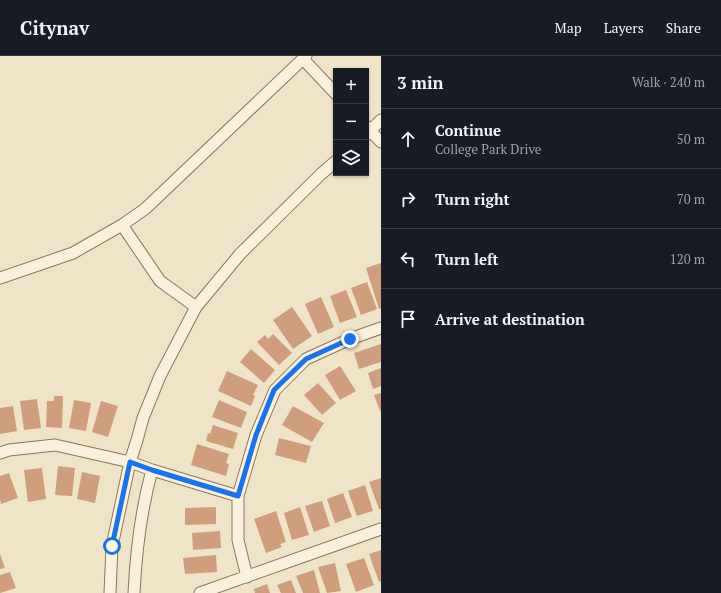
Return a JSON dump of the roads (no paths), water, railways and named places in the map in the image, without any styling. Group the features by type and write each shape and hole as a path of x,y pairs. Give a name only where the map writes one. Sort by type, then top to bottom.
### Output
{"street":[{"path":"0,278 73,253 122,225 145,209 305,57 333,90"},
{"path":"369,130 381,120"},
{"path":"369,132 381,142"},
{"path":"110,593 112,546 130,462 143,418 160,376 196,307 240,254 333,164"},
{"path":"122,225 160,281 196,307"},
{"path":"247,576 238,540 238,496 256,435 274,390 306,359 350,339 381,328"},
{"path":"0,453 9,450 55,445 130,462 238,496"},
{"path":"134,593 135,562 148,484 152,470"},
{"path":"200,593 381,529"}]}
